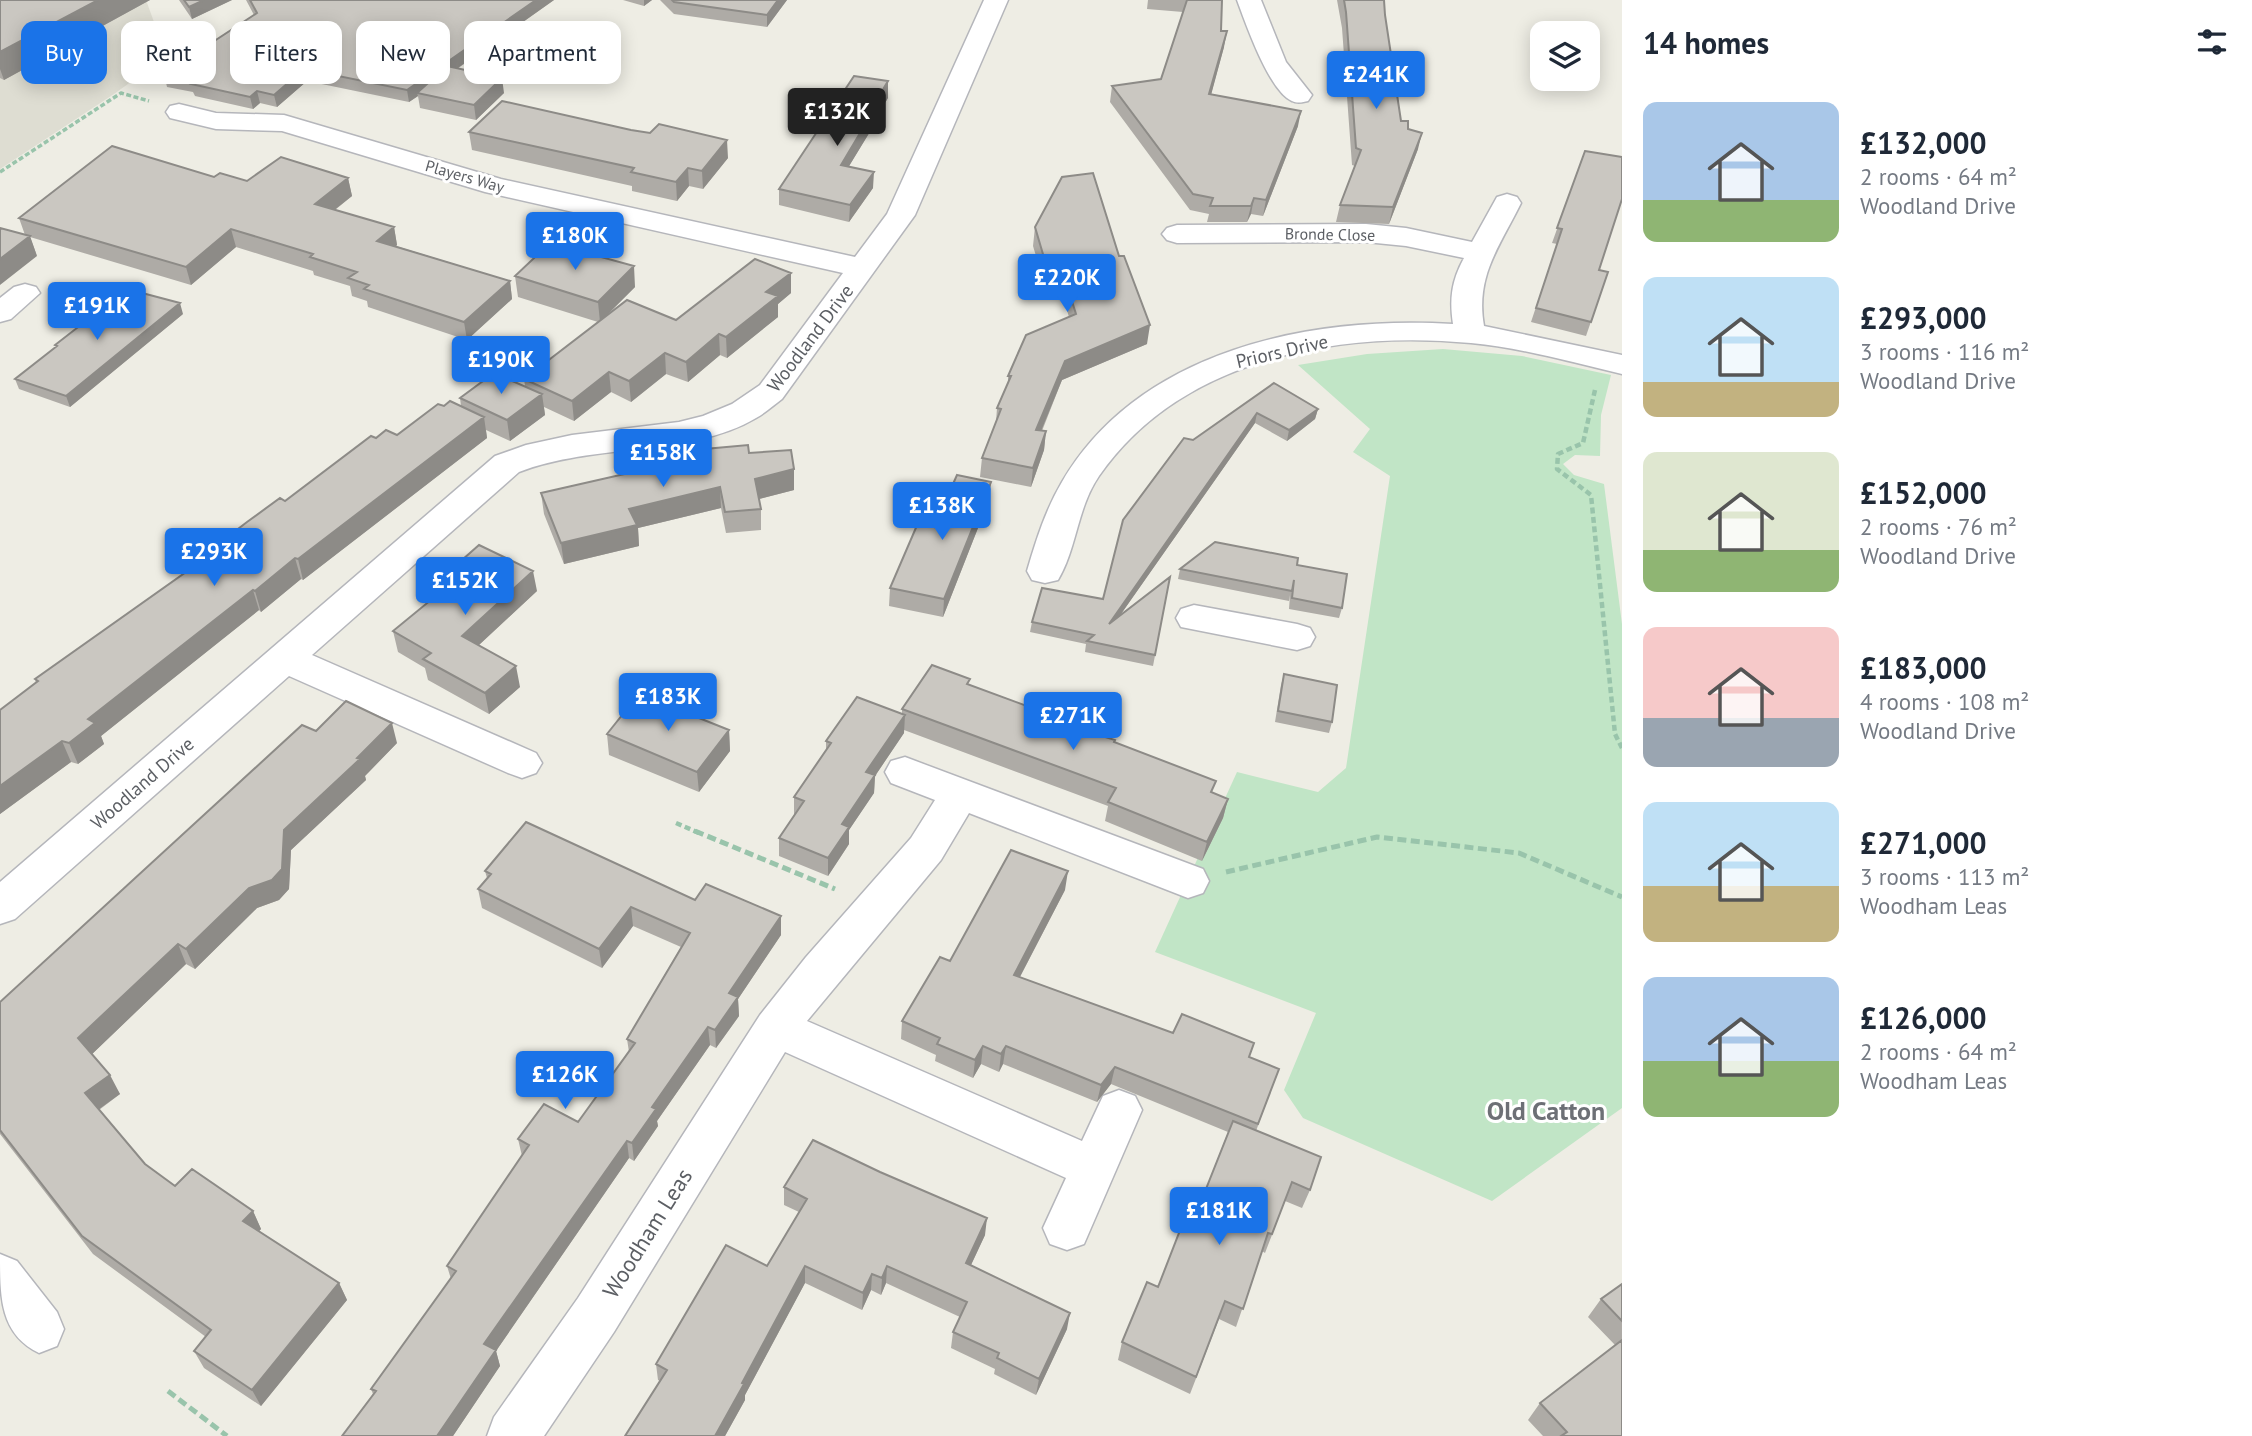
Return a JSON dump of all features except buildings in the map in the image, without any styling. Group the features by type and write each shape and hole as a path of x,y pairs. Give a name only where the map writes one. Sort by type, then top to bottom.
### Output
{"street":[{"name":"Woodland Drive","path":"0,907 507,464 539,452 678,432 729,418 755,407 771,392 901,215 996,0"},
{"path":"1249,0 1274,63 1299,95"},
{"name":"Players Way","path":"179,113 216,121 284,123 495,186 863,268"},
{"path":"213,143 232,122"},
{"path":"1470,334 1465,306 1468,279 1507,203"},
{"name":"Bronde Close","path":"1177,234 1366,233 1406,237 1481,253"},
{"path":"0,313 25,293"},
{"name":"Priors Drive","path":"1045,571 1062,518 1086,470 1126,425 1169,390 1224,364 1292,344 1373,334 1470,334 1612,362"},
{"path":"1194,618 1297,637"},
{"path":"285,659 522,763"},
{"path":"905,772 1188,881"},
{"name":"Woodham Leas","path":"513,1436 596,1315 776,1028 821,970 926,849 960,793"},
{"path":"776,1028 1094,1168"},
{"path":"1067,1228 1119,1110"},
{"path":"0,1277 39,1329"}],"path":[{"path":"0,172 121,93 179,113"},
{"path":"1612,362 1583,443 1558,454 1557,470 1591,495 1615,734 1622,748"},
{"path":"676,824 878,907"},
{"path":"1188,881 1377,837 1519,853 1622,897"},
{"path":"168,1391 227,1436"}],"shaded area":[{"path":"0,0 146,0 154,21 121,21 121,84 128,84 0,169"}],"green space":[{"path":"1443,349 1522,356 1611,375 1601,415 1600,456 1575,455 1563,464 1574,475 1604,484 1622,624 1622,1108 1492,1201 1303,1118 1284,1090 1316,1013 1155,952 1237,772 1318,792 1346,768 1390,476 1353,452 1370,429 1298,365 1367,354"}],"district":[{"name":"Old Catton","path":"1546,1110"}]}
